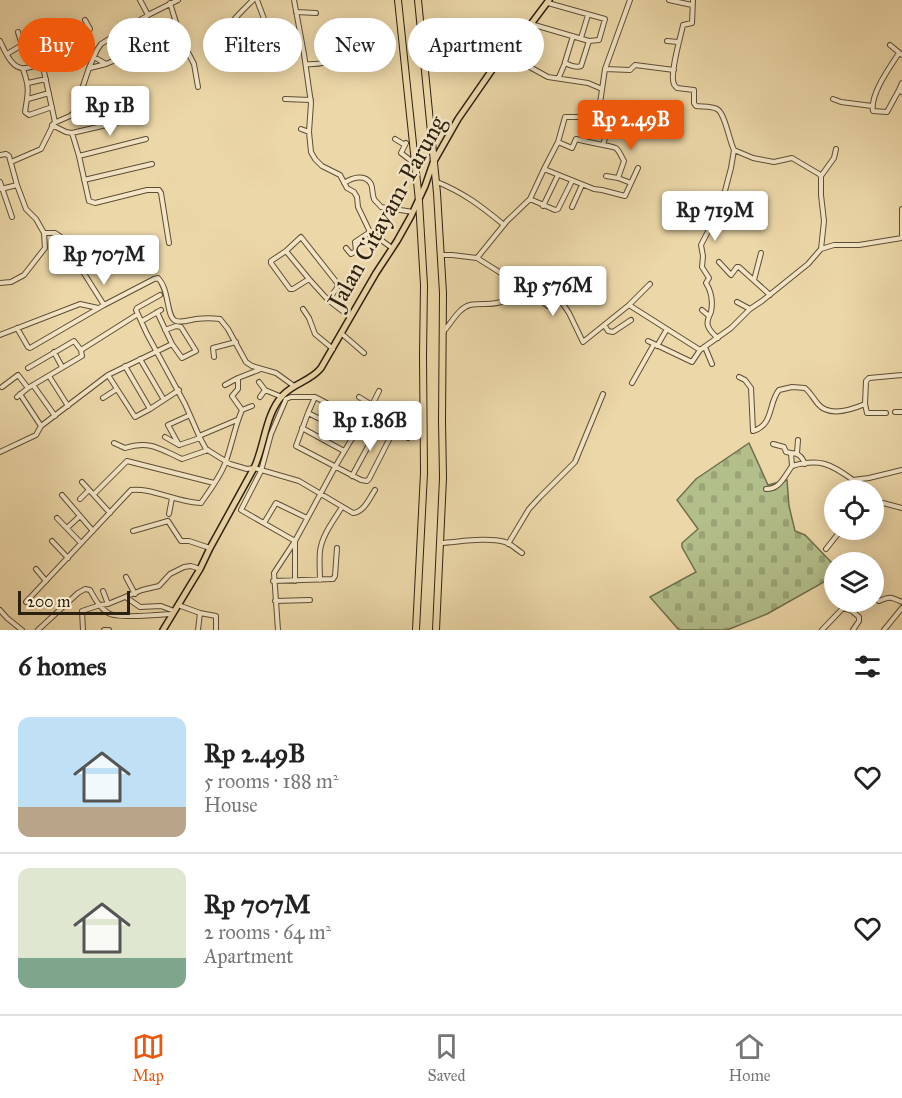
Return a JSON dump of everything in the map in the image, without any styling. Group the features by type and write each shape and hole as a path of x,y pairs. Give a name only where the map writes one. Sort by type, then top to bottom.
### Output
{"highway":[{"path":"398,0 415,164 424,285 423,473 416,630"},
{"path":"418,0 442,255 443,478 436,630"}],"main road":[{"name":"Jalan Citayam-Parung","path":"536,18 548,2"},
{"name":"Jalan Citayam-Parung","path":"163,630 200,569 254,468 260,455 269,420 282,397 315,375 333,349 413,212 433,163 458,119 491,72"}],"street":[{"path":"95,55 104,41 178,0"},
{"path":"238,18 255,0 263,18"},
{"path":"294,0 306,64 311,108 309,132 312,155 327,169 338,173 348,190 357,196 358,207 370,232 392,248"},
{"path":"598,117 605,69 630,0"},
{"path":"669,0 693,2 692,24 683,25 678,42 673,81 675,86 694,90 695,105 721,112 734,150 721,206 701,247 703,269 709,278 706,283 711,299 707,321 718,338"},
{"path":"140,1 149,15"},
{"path":"544,28 589,41 599,40 605,20 548,2"},
{"path":"170,3 181,39 194,63 198,87"},
{"path":"296,12 316,13"},
{"path":"581,38 588,15"},
{"path":"559,77 573,36"},
{"path":"667,40 678,42"},
{"path":"0,41 11,61 18,66"},
{"path":"565,63 581,66 589,41"},
{"path":"890,45 901,54 885,76 875,96 872,106 874,111 887,112 900,91 902,83"},
{"path":"7,54 18,47"},
{"path":"95,58 106,64"},
{"path":"95,67 106,64"},
{"path":"306,64 314,64"},
{"path":"605,69 630,70 637,65 674,70"},
{"path":"24,72 28,83 25,112 29,115 52,107"},
{"path":"11,162 41,149 54,123 44,72"},
{"path":"54,123 70,116 76,110 88,72"},
{"path":"539,72 548,77 588,83 602,89"},
{"path":"28,83 46,79"},
{"path":"28,99 49,93"},
{"path":"285,99 310,99"},
{"path":"833,99 872,106"},
{"path":"54,123 66,132 72,133 145,116"},
{"path":"477,258 504,225 530,199 558,142 565,117 615,117"},
{"path":"584,141 590,117"},
{"path":"301,129 309,132"},
{"path":"72,133 80,156 89,201 93,203 147,190 159,190 169,243"},
{"path":"603,145 606,135"},
{"path":"80,156 146,139"},
{"path":"395,139 405,144 401,153 415,164"},
{"path":"558,142 572,148 576,139 617,148 624,161 618,178"},
{"path":"648,341 692,362 700,350 731,328 750,309 808,264 820,249 824,221 821,176 834,158 836,149"},
{"path":"734,150 753,158 774,162 792,158 821,176"},
{"path":"0,155 8,154 26,210 36,219 44,233 45,242 44,251 27,273 6,284 0,283"},
{"path":"84,180 152,164"},
{"path":"544,169 594,189 625,196 638,168"},
{"path":"543,206 558,175"},
{"path":"606,176 631,183"},
{"path":"344,183 358,177 367,179 372,185 374,198 381,207 413,212"},
{"path":"530,199 543,206 558,209 572,180"},
{"path":"435,181 466,195 504,225"},
{"path":"0,182 12,217"},
{"path":"572,207 582,184"},
{"path":"1,189 17,185"},
{"path":"820,249 840,244 859,245 902,238 902,209"},
{"path":"346,248 351,254 357,251 355,242 370,232"},
{"path":"44,233 58,234 61,237 104,305"},
{"path":"309,279 293,289 289,288 271,263 302,237 338,285 328,300"},
{"path":"286,250 328,300 350,317"},
{"path":"754,280 760,253"},
{"path":"442,255 477,258 523,286 548,306 558,299 563,302 583,342 605,326 650,284"},
{"path":"719,262 730,274 740,267 770,295"},
{"path":"17,328 30,348 98,308 158,278 167,294 170,316 173,320 180,322 195,319 219,319 228,328 246,362 276,373 295,387"},
{"path":"443,332 467,306 506,301 523,286"},
{"path":"160,295 137,308 138,314 208,450 226,462 294,479 308,485 353,513 359,512 375,490"},
{"path":"737,302 750,309"},
{"path":"0,334 80,304 98,308"},
{"path":"629,305 700,350"},
{"path":"303,309 316,336 333,349"},
{"path":"702,310 709,316"},
{"path":"142,321 159,311 165,330 172,344 183,358 196,351 181,327 176,326 165,330"},
{"path":"81,350 138,314"},
{"path":"605,326 608,331 613,332 631,320"},
{"path":"632,383 667,328"},
{"path":"342,333 364,353"},
{"path":"28,368 74,340 81,350 82,356 18,396 40,426"},
{"path":"214,357 213,348 236,342"},
{"path":"0,452 36,435 40,426 108,375 172,344"},
{"path":"705,347 712,364"},
{"path":"54,352 62,367"},
{"path":"140,359 164,400"},
{"path":"125,366 150,410"},
{"path":"225,385 262,368"},
{"path":"2,387 18,375 28,388"},
{"path":"108,375 134,416 150,410 178,390"},
{"path":"886,412 867,413 866,381 872,376 902,375"},
{"path":"49,376 68,406"},
{"path":"739,377 745,380 751,388 753,431 764,426 777,392 783,388 807,389 818,404 828,410 848,410 865,404"},
{"path":"238,378 238,389 232,396 242,410"},
{"path":"259,382 265,390 282,397"},
{"path":"33,385 55,416"},
{"path":"103,398 117,389"},
{"path":"260,397 265,390"},
{"path":"278,630 274,571 295,541 320,493 380,391"},
{"path":"508,544 529,509 575,462 603,394"},
{"path":"295,541 241,509 261,471 271,434 286,399 315,397 361,421"},
{"path":"315,397 297,447 362,481 368,480 394,430"},
{"path":"352,476 385,414 359,397"},
{"path":"26,602 133,489 200,503 226,462 242,410 252,406"},
{"path":"895,412 902,412"},
{"path":"308,413 353,435"},
{"path":"178,445 168,425 190,414"},
{"path":"178,445 238,419"},
{"path":"382,422 408,438"},
{"path":"302,428 344,451"},
{"path":"165,437 178,445"},
{"path":"797,453 798,440"},
{"path":"114,443 125,448 137,445 155,446 182,459 208,450"},
{"path":"772,444 784,447 786,453 797,453 806,464"},
{"path":"766,489 773,489 779,484 792,466 791,453"},
{"path":"94,494 127,461 214,483"},
{"path":"792,466 830,464 853,480 902,470"},
{"path":"82,482 110,513"},
{"path":"80,499 89,490"},
{"path":"62,495 93,531"},
{"path":"169,514 172,498"},
{"path":"264,524 276,503 307,518"},
{"path":"884,503 902,508"},
{"path":"320,580 321,546 342,507"},
{"path":"67,528 80,516"},
{"path":"57,518 81,543"},
{"path":"133,531 168,521 181,541 189,541 210,548"},
{"path":"826,549 833,540"},
{"path":"295,541 296,581"},
{"path":"439,543 501,541 522,553"},
{"path":"52,542 68,558"},
{"path":"273,581 334,578 337,548"},
{"path":"83,630 82,611 108,604 150,587 159,586 166,577 184,567 191,566 200,569"},
{"path":"36,570 46,581"},
{"path":"126,577 135,594"},
{"path":"38,630 84,589 90,590 96,602 111,614 135,616 172,613"},
{"path":"103,591 108,604"},
{"path":"126,597 140,608 161,606 172,613"},
{"path":"884,598 890,597 902,602"},
{"path":"275,602 310,600"},
{"path":"177,605 216,616 216,630"},
{"path":"822,630 843,608 859,617 854,630"},
{"path":"884,630 902,608"},
{"path":"0,609 22,630"},
{"path":"198,630 200,613"},
{"path":"104,630 110,630"}],"green space":[{"path":"749,443 768,485 787,480 789,506 795,531 805,535 824,555 824,582 767,614 727,630 679,630 650,597 696,572 682,543 698,529 677,500 696,479"}]}
